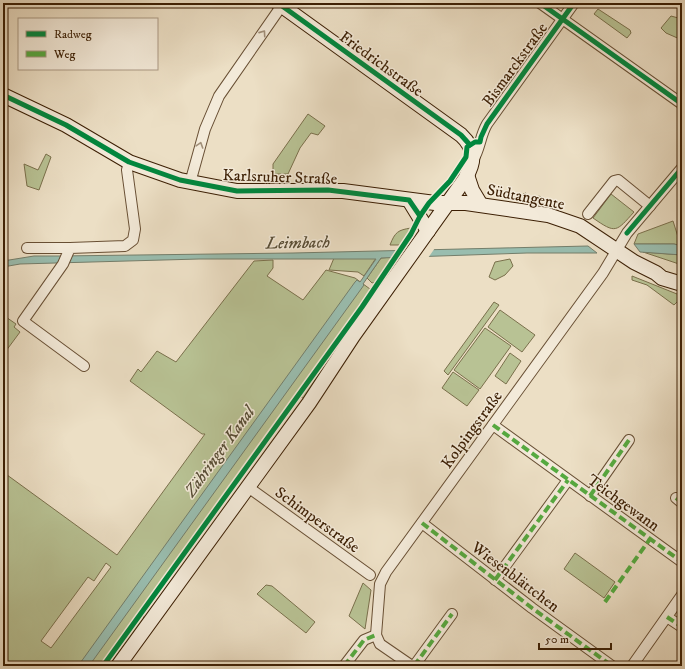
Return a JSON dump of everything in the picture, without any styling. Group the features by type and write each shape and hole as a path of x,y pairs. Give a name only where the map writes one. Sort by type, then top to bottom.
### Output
{"street":[{"path":"540,3 682,104"},
{"name":"Bismarckstraße","path":"473,160 480,150 480,137 487,124 574,3"},
{"path":"190,183 205,130 219,96 283,4"},
{"name":"Friedrichstraße","path":"283,4 461,135 470,145 473,160"},
{"name":"Karlsruher Straße","path":"3,95 66,125 129,162 190,183 237,191 343,191 408,200 448,203"},
{"path":"118,666 309,403 334,364 468,175 473,160"},
{"path":"27,248 67,256 126,246 133,240 135,229 127,170 129,162"},
{"name":"Kolpingstraße","path":"376,635 380,584 386,572 607,268 627,233 682,168"},
{"path":"468,175 472,190 482,205"},
{"path":"588,214 614,180 618,180 650,206"},
{"path":"408,200 418,213 428,231"},
{"name":"Südtangente","path":"448,203 482,205 532,212 561,219 592,233 634,262 656,272 662,278 682,284"},
{"path":"67,256 23,321 84,366"},
{"name":"Südtangente","path":"656,272 668,271 682,274"},
{"name":"Teichgewann","path":"493,425 682,562"},
{"path":"590,496 629,440"},
{"name":"Teichgewann","path":"495,580 568,480"},
{"name":"Schimperstraße","path":"248,487 370,575"},
{"name":"Wiesenblättchen","path":"422,523 495,580 612,666"},
{"path":"632,666 682,595"},
{"path":"344,666 364,640 376,635 380,644 413,666 452,614"},
{"path":"667,616 682,627"}],"shaded area":[{"path":"598,9 630,30 631,33 627,38 594,14"},
{"path":"671,16 682,19 682,40 666,33 661,28"},
{"path":"308,114 325,126 318,135 311,133 300,148 288,174 273,174 273,164"},
{"path":"46,154 51,157 39,190 27,186 24,164 38,170"},
{"path":"526,193 523,197 526,200 539,196 555,207 518,201 523,194"},
{"path":"611,194 634,212 623,224 615,228 607,227 593,218"},
{"path":"673,221 679,240 682,240 682,246 674,244 634,244 638,234"},
{"path":"411,228 401,245 390,245 398,232"},
{"path":"634,244 674,244 682,246 682,255 640,252"},
{"path":"588,246 597,253 527,253 381,258 363,284 364,285 89,666 78,666 355,282 357,280 360,282 376,259 199,259 20,264 3,267 3,261 34,256 293,253"},
{"path":"643,252 682,255 682,265"},
{"path":"392,257 375,282 372,283 367,278 381,258"},
{"path":"334,258 376,258 364,276 358,272 329,270"},
{"path":"510,259 513,266 505,275 495,280 489,277 495,262"},
{"path":"273,260 273,268 267,276 303,300 326,270 355,278 370,289 366,299 101,666 3,666 3,472 117,555 205,434 202,434 130,381 138,369 141,372 157,351 176,362 254,261","holes":["106,563 111,567 51,648 41,641 88,577 94,581"]},
{"path":"632,276 682,296 682,303 678,301 674,305 647,285 632,280"},
{"path":"494,302 499,305 448,375 444,371"},
{"path":"364,308 365,309 332,354 304,399 301,397 213,517"},
{"path":"500,310 535,335 522,352 488,327"},
{"path":"3,315 16,324 14,327 20,332 3,355"},
{"path":"485,328 511,346 480,389 454,370"},
{"path":"510,353 521,361 506,384 495,376"},
{"path":"453,372 479,390 467,406 442,388"},
{"path":"202,530 204,531 144,614 143,621 108,666 105,666"},
{"path":"575,553 615,582 604,598 564,569"},
{"path":"363,583 371,590 365,629 349,616"},
{"path":"266,585 272,586 315,622 306,633 257,594"}],"pier":[{"path":"435,248 428,258 392,257 398,249"}],"marked path":[{"path":"493,425 682,562"},
{"path":"590,496 629,440"},
{"path":"495,580 568,480"},
{"path":"676,498 682,503"},
{"path":"422,523 532,608 612,666"},
{"path":"605,602 650,539"},
{"path":"414,666 452,614"},
{"path":"667,617 682,627"},
{"path":"344,666 364,640 376,635"}],"cycle path":[{"path":"278,3 461,135 470,145"},
{"path":"540,3 682,104"},
{"path":"103,666 362,307 411,234 420,216 429,203 450,181 466,157 467,147 475,142 480,142 487,124 574,3"},
{"path":"3,95 66,125 129,162 180,180 237,191 328,190 409,200 420,216"},
{"path":"627,233 682,168"}],"water label":[{"name":"Leimbach","path":"298,242"},
{"name":"Zähringer Kanal","path":"219,451"}]}
